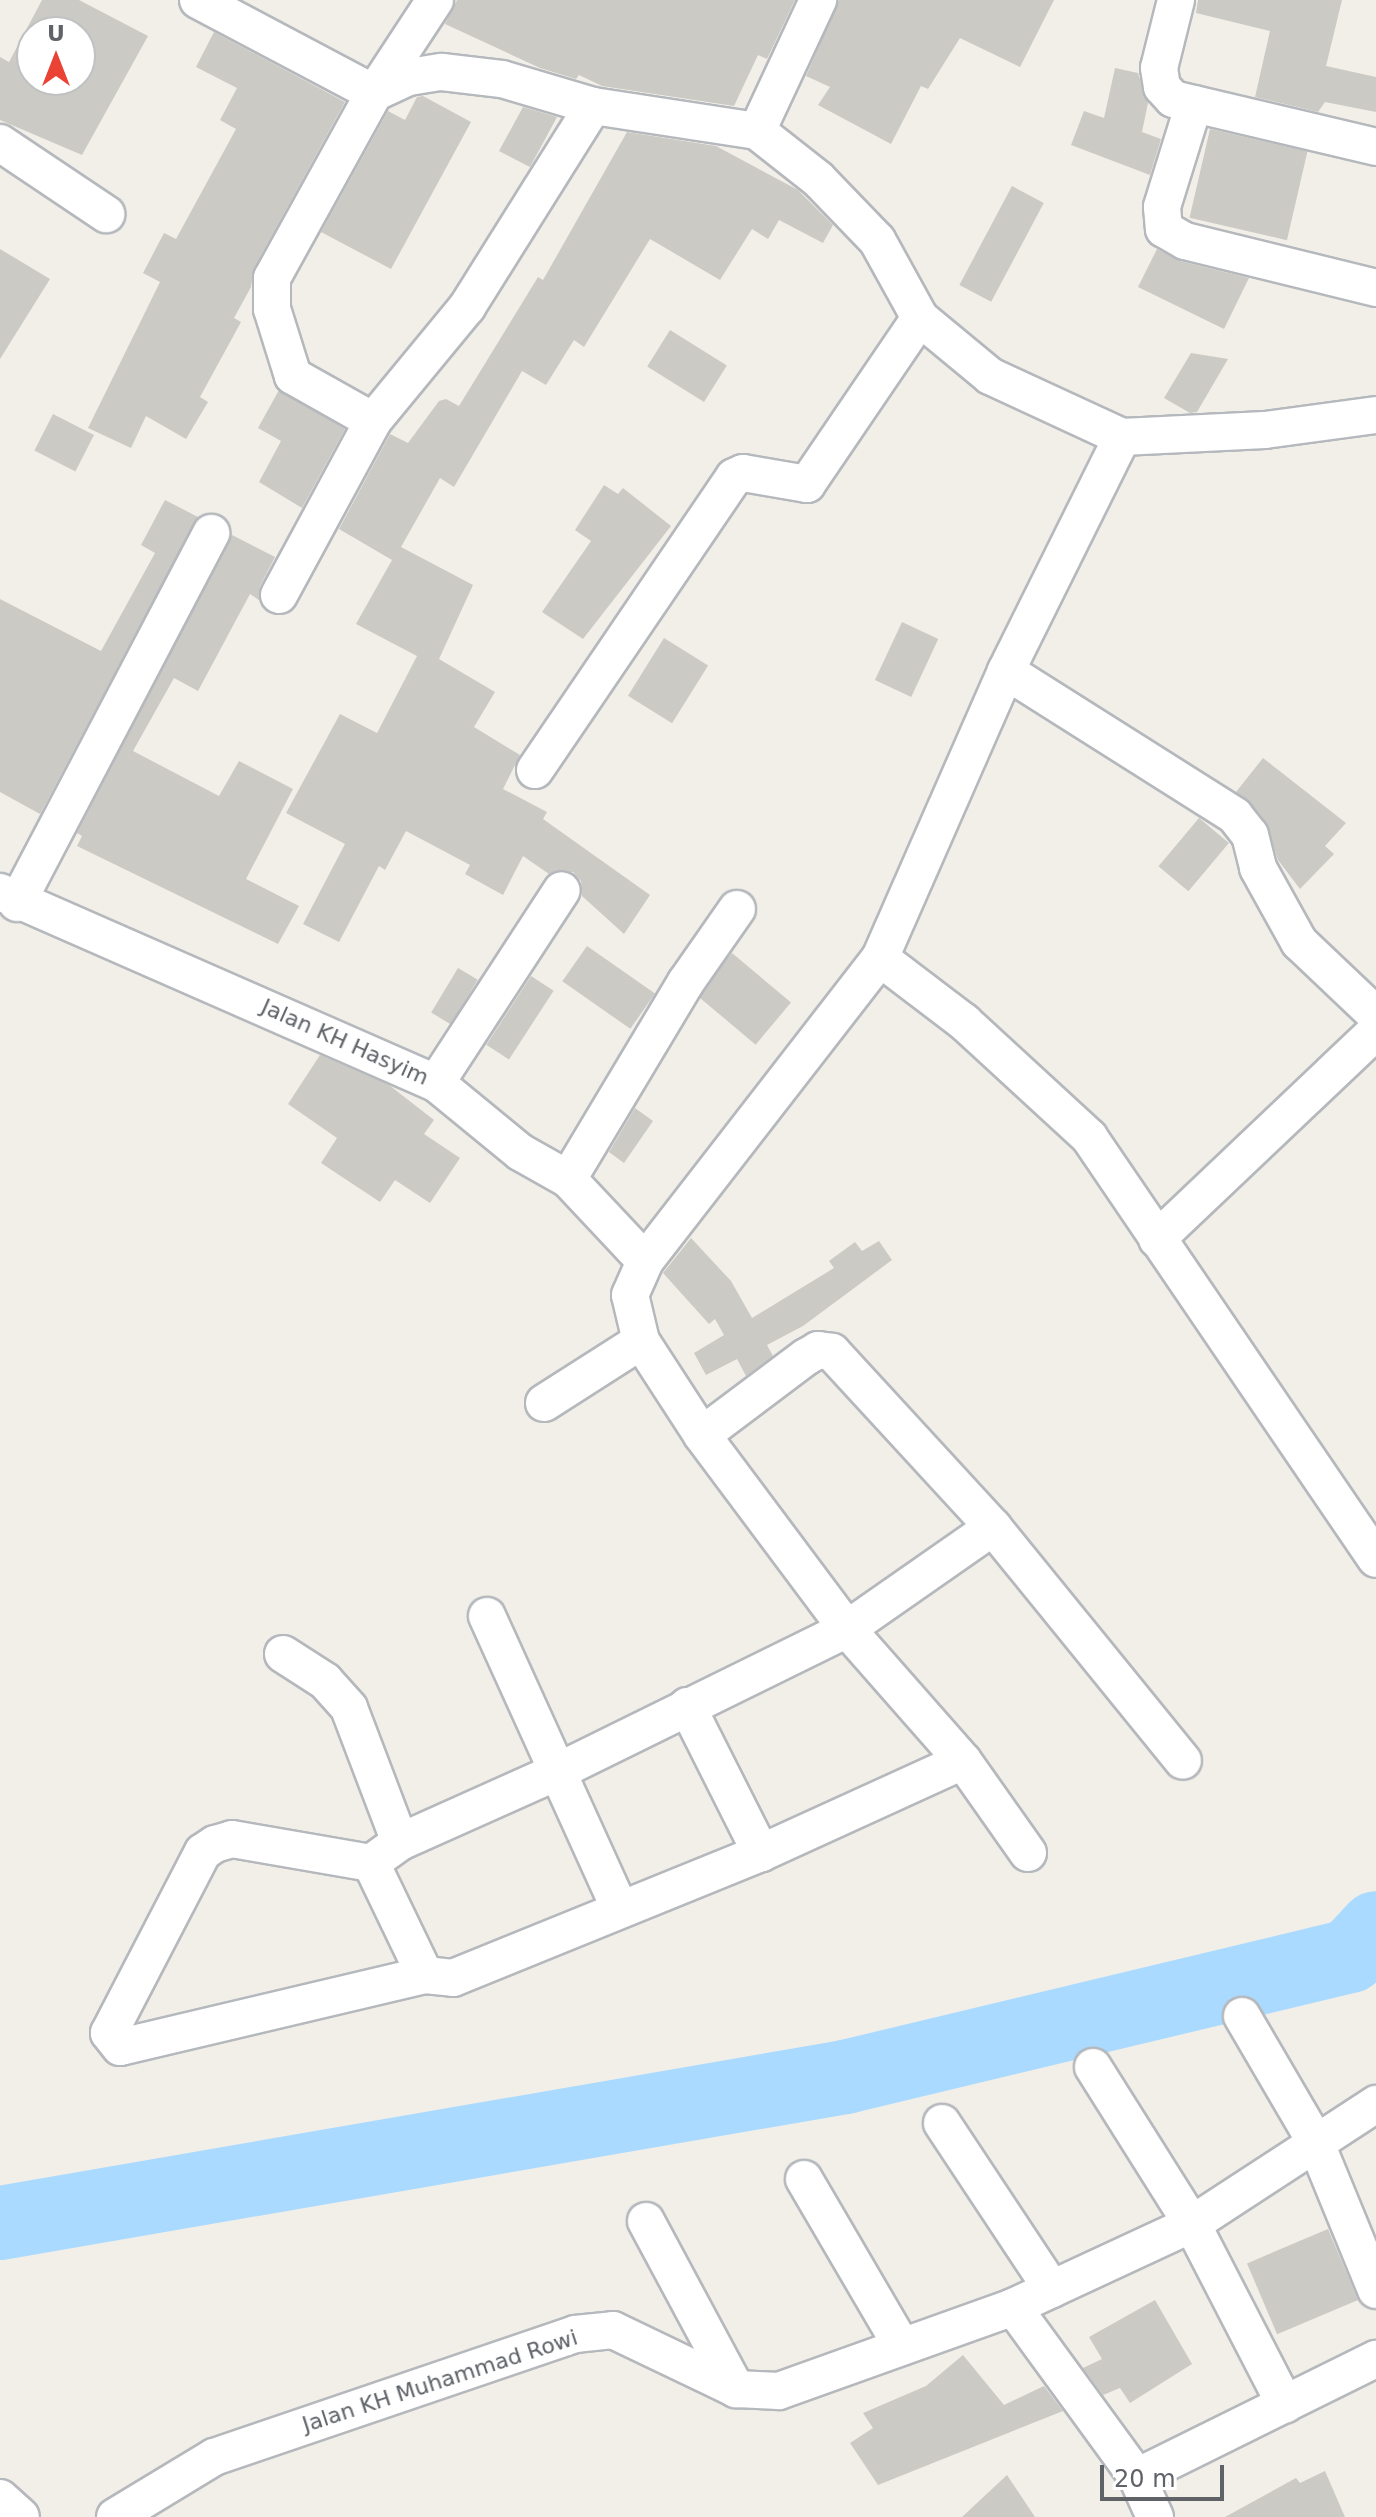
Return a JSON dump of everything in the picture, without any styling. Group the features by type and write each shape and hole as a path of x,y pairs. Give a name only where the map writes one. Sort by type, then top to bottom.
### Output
{"street":[{"path":"198,0 374,93"},
{"path":"373,421 293,376 270,294 272,278 374,93 435,0"},
{"path":"757,131 818,0"},
{"path":"1176,0 1161,54 1162,87 1173,99 1376,147"},
{"path":"374,93 409,77 442,72 502,79 593,106 757,131 818,179 877,240 920,318 990,376 1122,437 1265,430 1376,415"},
{"path":"1194,104 1162,207 1164,229 1185,241 1376,288"},
{"path":"279,595 373,421 467,307 593,106"},
{"path":"0,143 106,214"},
{"path":"535,770 734,477 743,473 807,484 920,318"},
{"path":"1028,1853 963,1761 847,1629 702,1435 641,1341 630,1295 645,1261 880,958 1006,671 1122,437"},
{"path":"8,898 211,533"},
{"path":"1006,671 1235,816 1250,835 1258,868 1299,942 1376,1015"},
{"path":"436,1083 562,890"},
{"name":"Jalan KH Hasyim","path":"8,898 436,1083 520,1152 568,1179 645,1261"},
{"path":"568,1179 686,982 737,909"},
{"path":"880,958 964,1022 1089,1137 1376,1559"},
{"path":"1157,1239 1376,1031"},
{"path":"544,1403 641,1341"},
{"path":"702,1435 806,1357 827,1350 993,1527 1183,1761"},
{"path":"963,1761 761,1853 620,1909 470,1974 425,1975 120,2047 112,2041 113,2019 203,1852 215,1844 232,1839 371,1863 400,1842 561,1770 847,1629 993,1527"},
{"path":"487,1616 561,1770 620,1909"},
{"path":"283,1654 325,1681 349,1708 400,1842"},
{"path":"687,1706 761,1853"},
{"path":"371,1863 425,1975"},
{"path":"1242,2016 1315,2141 1376,2290"},
{"path":"1093,2067 1192,2224 1285,2404"},
{"name":"Jalan KH Muhammad Rowi","path":"115,2517 214,2457 575,2334 613,2330 736,2389 779,2391 1013,2307 1192,2224 1376,2104"},
{"path":"942,2123 1052,2289"},
{"path":"804,2179 902,2347"},
{"path":"646,2221 736,2389"},
{"path":"1013,2307 1137,2477 1155,2517"},
{"path":"1137,2477 1376,2359"}],"building":[{"path":"42,0 79,0 148,36 82,155 0,120 0,57 9,62 16,49 16,96 96,96 96,16 33,16"},
{"path":"457,0 795,0 767,59 758,55 734,106 602,86 579,75 576,79 540,68 445,24"},
{"path":"839,0 1054,0 1020,67 960,38 928,89 921,86 891,144 818,105 830,87 806,76"},
{"path":"1198,0 1342,0 1326,66 1376,77 1376,112 1325,102 1318,112 1255,97 1270,31 1196,13"},
{"path":"214,32 345,102 254,268 251,287 234,318 241,322 200,397 208,402 186,439 146,416 131,448 88,428 160,282 143,273 164,233 176,239 236,129 220,120 237,88 196,67"},
{"path":"1115,68 1138,73 1148,103 1142,132 1161,139 1150,175 1071,145 1084,111 1104,118"},
{"path":"423,96 471,122 391,269 321,232 388,111 405,120 417,97"},
{"path":"523,107 557,117 530,167 499,151"},
{"path":"1210,129 1307,151 1287,240 1190,218"},
{"path":"627,132 716,146 798,190 833,225 823,243 779,220 768,239 752,229 720,280 650,239 584,347 574,340 546,385 522,371 454,487 440,478 401,547 473,585 439,659 495,692 474,727 520,755 503,789 547,812 543,819 650,895 624,934 582,896 581,881 573,872 549,874 523,856 503,895 465,874 470,865 406,831 385,870 379,866 339,942 303,924 345,844 286,813 340,714 377,733 417,656 356,624 392,560 339,529 390,434 408,443 439,401 446,399 459,406 538,277 543,280"},
{"path":"1012,186 1044,203 991,302 959,285"},
{"path":"0,249 50,279 0,359"},
{"path":"1157,249 1180,261 1249,278 1224,329 1138,287"},
{"path":"670,330 727,366 704,402 647,366"},
{"path":"1191,353 1228,359 1197,412 1190,413 1164,398"},
{"path":"279,390 345,429 302,508 259,482 281,441 258,428"},
{"path":"53,414 94,435 75,471 34,451"},
{"path":"604,485 618,494 623,488 671,526 583,639 542,612 591,541 575,530"},
{"path":"165,500 198,517 40,814 0,792 0,599 101,651 155,553 141,545"},
{"path":"232,535 275,557 260,586 259,600 250,594 198,691 174,678 133,751 219,796 239,761 293,789 246,879 299,906 278,944 77,846 82,836 77,833"},
{"path":"902,622 938,639 911,697 875,680"},
{"path":"664,638 708,666 672,723 628,696"},
{"path":"1263,758 1346,823 1325,846 1334,854 1300,889 1278,860 1266,822 1236,792"},
{"path":"1199,818 1229,843 1188,891 1159,866"},
{"path":"587,946 655,994 630,1029 562,981"},
{"path":"732,953 791,1002 756,1045 697,995"},
{"path":"458,968 478,980 451,1024 431,1013"},
{"path":"531,976 554,991 509,1059 486,1045"},
{"path":"320,1055 389,1085 434,1120 424,1134 460,1158 430,1203 395,1180 380,1202 321,1163 337,1138 288,1104"},
{"path":"635,1108 653,1121 624,1163 609,1152"},
{"path":"691,1238 731,1281 752,1318 834,1268 829,1261 855,1242 862,1251 879,1241 892,1260 803,1326 767,1345 773,1356 746,1376 737,1359 706,1375 694,1353 724,1335 715,1319 709,1324 663,1273"},
{"path":"1328,2229 1358,2300 1277,2334 1247,2263"},
{"path":"1155,2300 1192,2364 1130,2403 1120,2388 1103,2395 1083,2368 1102,2359 1089,2337"},
{"path":"963,2355 1004,2405 1044,2386 1063,2411 878,2485 850,2443 873,2428 863,2413 926,2386"},
{"path":"1325,2471 1345,2517 1225,2517 1296,2478 1300,2483"},
{"path":"1007,2475 1035,2517 962,2517"}],"waterway":[{"path":"0,2223 845,2077 1350,1956 1376,1928"}]}
